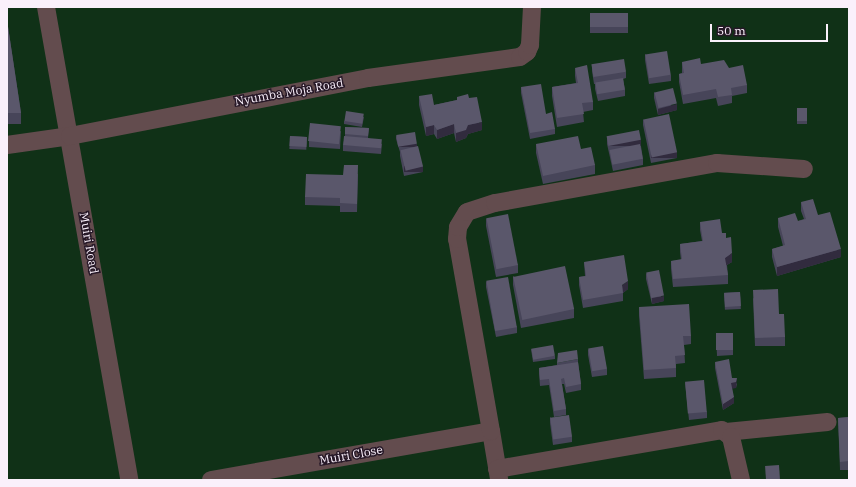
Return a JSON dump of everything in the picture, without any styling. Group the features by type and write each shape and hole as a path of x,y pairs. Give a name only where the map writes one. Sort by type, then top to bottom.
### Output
{"street":[{"name":"Muiri Road","path":"46,7 70,136 129,480"},
{"name":"Nyumba Moja Road","path":"7,145 70,136 368,78 520,57 527,52 530,45 532,7"},
{"path":"804,169 717,163 480,207 466,212 458,227 457,239 498,474 696,434 828,422"},
{"name":"Muiri Close","path":"210,480 491,431"},
{"path":"726,432 733,442 741,480"}],"green space":[{"path":"7,7 849,7 849,480 7,480"}],"building":[{"path":"590,13 628,13 628,27 590,27"},
{"path":"7,20 21,113 7,113"},
{"path":"667,51 671,75 649,78 645,54"},
{"path":"700,58 701,64 724,60 729,68 743,65 747,85 731,88 732,95 718,97 716,89 683,95 679,74 684,73 682,62"},
{"path":"624,59 626,72 593,77 591,64"},
{"path":"587,65 593,102 582,103 584,114 557,118 552,87 578,83 575,68"},
{"path":"623,78 625,90 597,94 595,82"},
{"path":"541,84 546,114 552,112 555,129 530,133 521,87"},
{"path":"673,88 677,104 658,108 655,93"},
{"path":"432,94 434,105 457,100 457,97 468,94 469,98 477,97 482,122 468,125 466,130 456,133 454,124 437,130 434,125 426,127 419,96"},
{"path":"797,108 807,108 807,121 797,121"},
{"path":"346,111 364,114 362,124 344,121"},
{"path":"669,114 677,152 652,158 644,119"},
{"path":"310,123 341,126 339,144 308,141"},
{"path":"345,127 369,128 368,136 345,134"},
{"path":"639,130 641,140 609,146 607,136"},
{"path":"415,132 417,144 398,147 396,135"},
{"path":"290,136 307,137 306,147 289,146"},
{"path":"344,136 382,139 381,148 343,145"},
{"path":"578,136 581,149 591,147 595,165 543,176 536,144"},
{"path":"640,144 643,159 612,165 610,150"},
{"path":"418,146 423,166 406,171 401,150"},
{"path":"344,165 358,165 357,204 340,203 340,198 305,197 306,174 343,175"},
{"path":"813,199 818,215 830,212 841,249 777,267 772,249 785,245 778,218 795,213 798,221 806,219 801,202"},
{"path":"508,214 518,265 496,269 486,218"},
{"path":"720,219 722,233 726,233 726,238 731,237 732,253 725,258 728,275 673,279 671,261 682,259 680,244 703,241 700,222"},
{"path":"624,255 628,281 622,285 623,293 583,300 579,277 586,276 584,262"},
{"path":"565,266 574,309 522,320 513,277"},
{"path":"659,270 664,296 651,298 646,272"},
{"path":"508,277 517,327 495,331 486,281"},
{"path":"778,289 779,314 784,314 785,337 755,338 753,290"},
{"path":"740,292 741,306 725,307 724,293"},
{"path":"689,304 691,336 683,336 685,355 675,356 676,368 644,370 639,307"},
{"path":"716,333 733,333 733,350 716,350"},
{"path":"553,345 555,356 533,360 531,349"},
{"path":"603,346 607,369 592,371 588,349"},
{"path":"577,350 578,359 557,363 558,353"},
{"path":"729,359 732,378 737,378 736,382 731,383 734,397 723,404 715,362"},
{"path":"578,362 581,384 566,387 564,378 561,379 566,409 554,411 549,379 540,380 539,368"},
{"path":"704,380 707,412 688,414 685,382"},
{"path":"569,415 572,437 553,439 550,418"},
{"path":"849,417 849,461 840,462 838,418"},
{"path":"779,465 780,480 766,480 765,466"}]}
